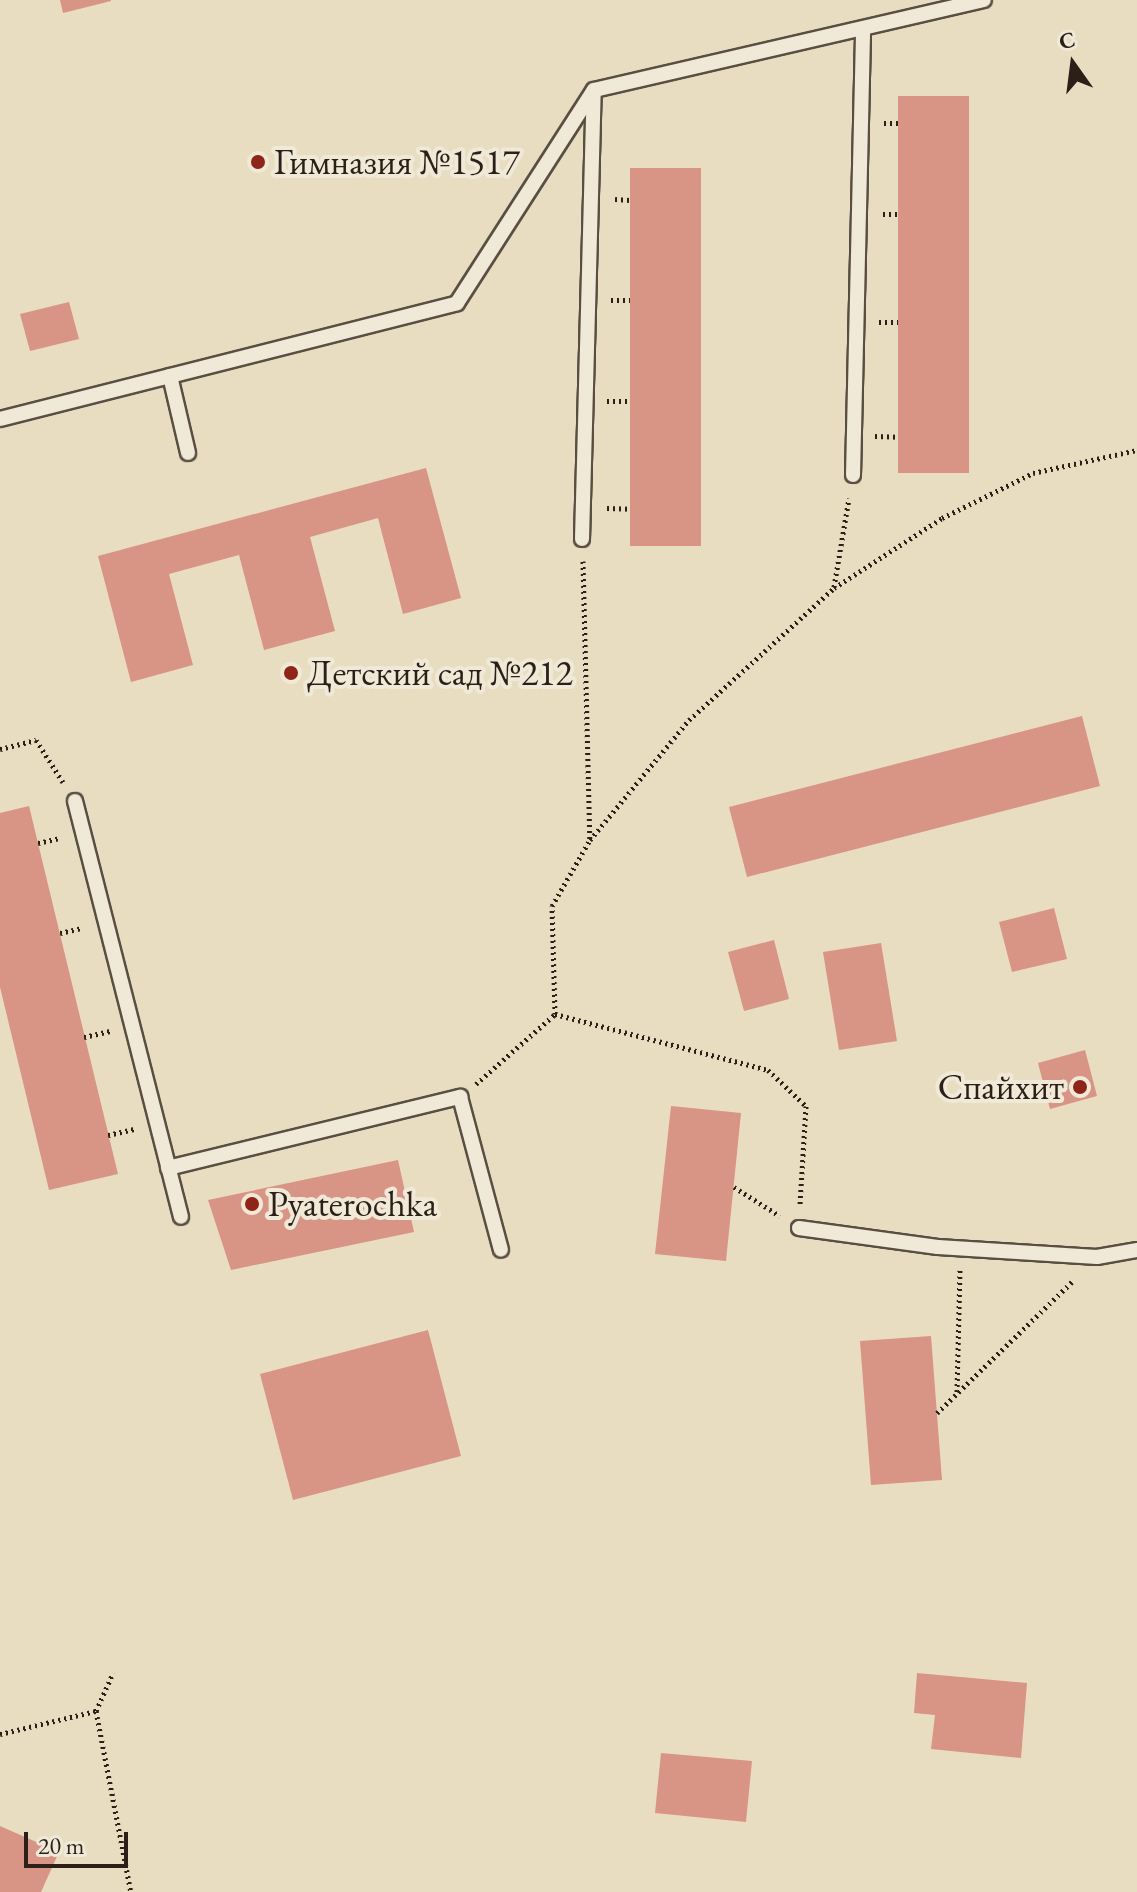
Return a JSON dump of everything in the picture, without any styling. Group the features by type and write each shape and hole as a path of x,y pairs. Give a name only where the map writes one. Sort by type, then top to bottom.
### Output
{"lane":[{"path":"0,419 457,303 594,90 984,0"},
{"path":"853,475 863,29"},
{"path":"582,539 594,90"},
{"path":"170,376 188,453"},
{"path":"75,801 181,1217"},
{"path":"168,1168 460,1097 501,1250"},
{"path":"799,1228 961,1248 1097,1257 1137,1250"}],"path":[{"path":"555,1014 552,906 590,840 689,720 834,588 942,518 1033,473 1137,450"},
{"path":"834,588 853,475"},
{"path":"582,539 590,840"},
{"path":"0,749 36,740 75,801"},
{"path":"460,1097 555,1014"},
{"path":"555,1014 768,1070 806,1106 799,1228 734,1187"},
{"path":"957,1393 961,1248"},
{"path":"937,1413 1097,1257"},
{"path":"113,1673 96,1711 131,1892"},
{"path":"0,1734 96,1711"}],"building":[{"path":"60,0 111,0 111,1 63,13"},
{"path":"898,96 969,96 969,473 898,473"},
{"path":"630,168 701,168 701,546 630,546"},
{"path":"69,302 79,339 30,351 20,314"},
{"path":"426,468 461,598 403,614 378,518 310,537 335,631 264,650 239,555 169,574 193,665 131,682 98,556"},
{"path":"1082,716 1100,786 747,877 729,807"},
{"path":"29,806 118,1174 49,1190 0,987 0,813"},
{"path":"1054,908 1067,959 1012,972 999,922"},
{"path":"774,940 789,999 744,1011 728,952"},
{"path":"881,943 897,1041 839,1050 823,952"},
{"path":"1085,1050 1097,1096 1050,1109 1038,1063"},
{"path":"671,1106 741,1113 726,1261 655,1254"},
{"path":"398,1160 414,1232 231,1270 208,1200"},
{"path":"428,1330 461,1456 293,1500 260,1374"},
{"path":"931,1336 942,1480 871,1485 860,1341"},
{"path":"917,1673 1027,1683 1021,1758 931,1749 935,1715 914,1713"},
{"path":"661,1753 752,1761 746,1822 655,1813"},
{"path":"0,1826 59,1852 41,1892 0,1892"}],"place":[{"name":"Гимназия №1517","path":"258,162"},
{"name":"Детский сад №212","path":"291,673"},
{"name":"Спайхит","path":"1080,1087"},
{"name":"Pyaterochka","path":"252,1204"}]}
